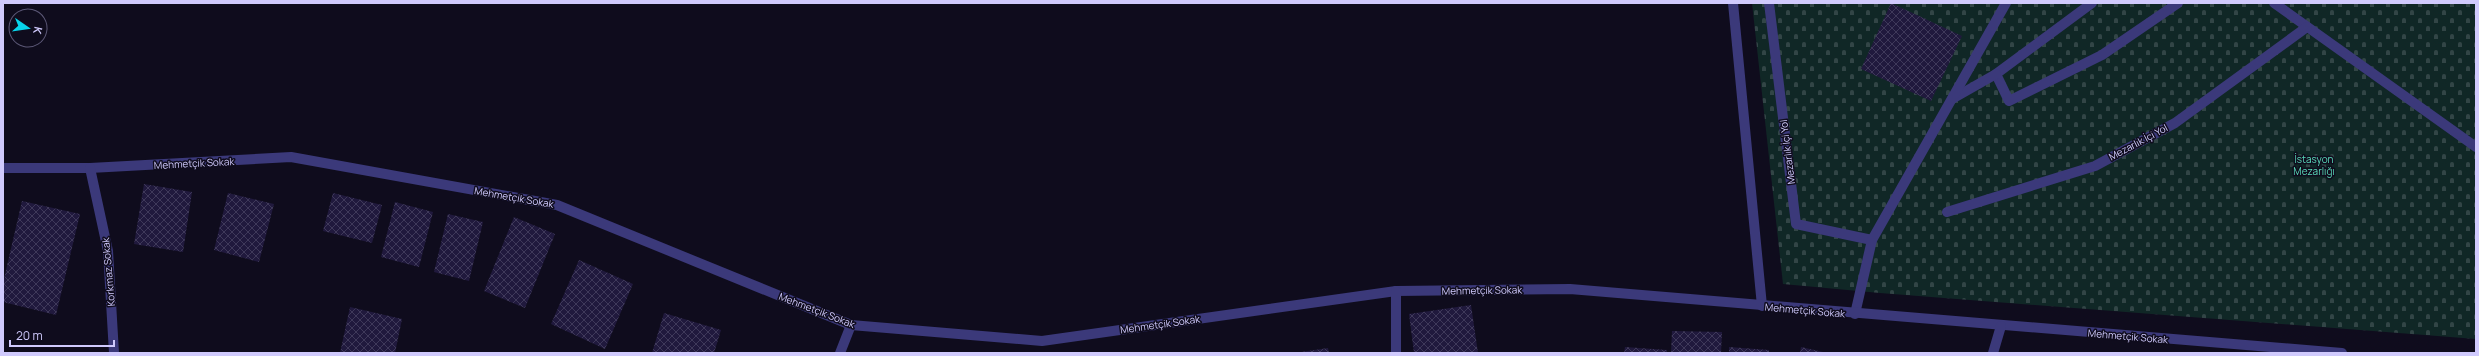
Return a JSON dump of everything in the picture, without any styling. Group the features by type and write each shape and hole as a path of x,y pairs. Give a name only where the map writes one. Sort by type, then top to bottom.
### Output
{"street":[{"path":"1733,3 1762,306"},
{"name":"Mezarlık İçi Yol","path":"1769,3 1796,224 1872,240"},
{"path":"1855,314 1872,240 2005,3"},
{"path":"1952,99 1996,74 2092,3"},
{"path":"1996,74 2010,102 2102,55 2178,3"},
{"path":"2274,3 2476,147"},
{"name":"Mezarlık İçi Yol","path":"1946,212 2095,166 2175,123 2307,27"},
{"name":"Mehmetçik Sokak","path":"3,168 90,168 291,158 557,205 852,325 1042,341 1396,291 1570,289 1855,314 2342,353"},
{"name":"Korkmaz Sokak","path":"90,168 108,251 114,353"},
{"path":"1396,291 1396,353"},
{"path":"840,353 852,325"},
{"path":"1993,353 2001,326"}],"green space":[{"name":"İstasyon Mezarlığı","path":"1752,3 2476,3 2476,339 1880,293 1783,284"}],"building":[{"path":"1891,3 1962,36 1931,101 1861,69"},
{"path":"144,184 192,192 183,252 134,244"},
{"path":"228,193 274,204 259,262 214,250"},
{"path":"333,193 382,205 372,243 323,231"},
{"path":"22,201 80,214 56,315 3,302 3,283"},
{"path":"395,202 433,212 419,267 381,257"},
{"path":"448,214 483,222 469,281 434,272"},
{"path":"514,217 555,234 525,308 484,291"},
{"path":"579,260 633,284 605,349 551,324"},
{"path":"1471,305 1478,353 1414,353 1409,314"},
{"path":"350,307 402,319 395,353 340,353"},
{"path":"664,313 721,330 714,353 652,353"},
{"path":"1672,331 1722,332 1721,353 1671,353"},
{"path":"1625,347 1667,350 1667,353 1624,353"},
{"path":"1729,347 1769,350 1769,353 1729,353"},
{"path":"1801,347 1823,352 1823,353 1800,353"},
{"path":"1328,348 1329,353 1301,353 1301,352"}]}
